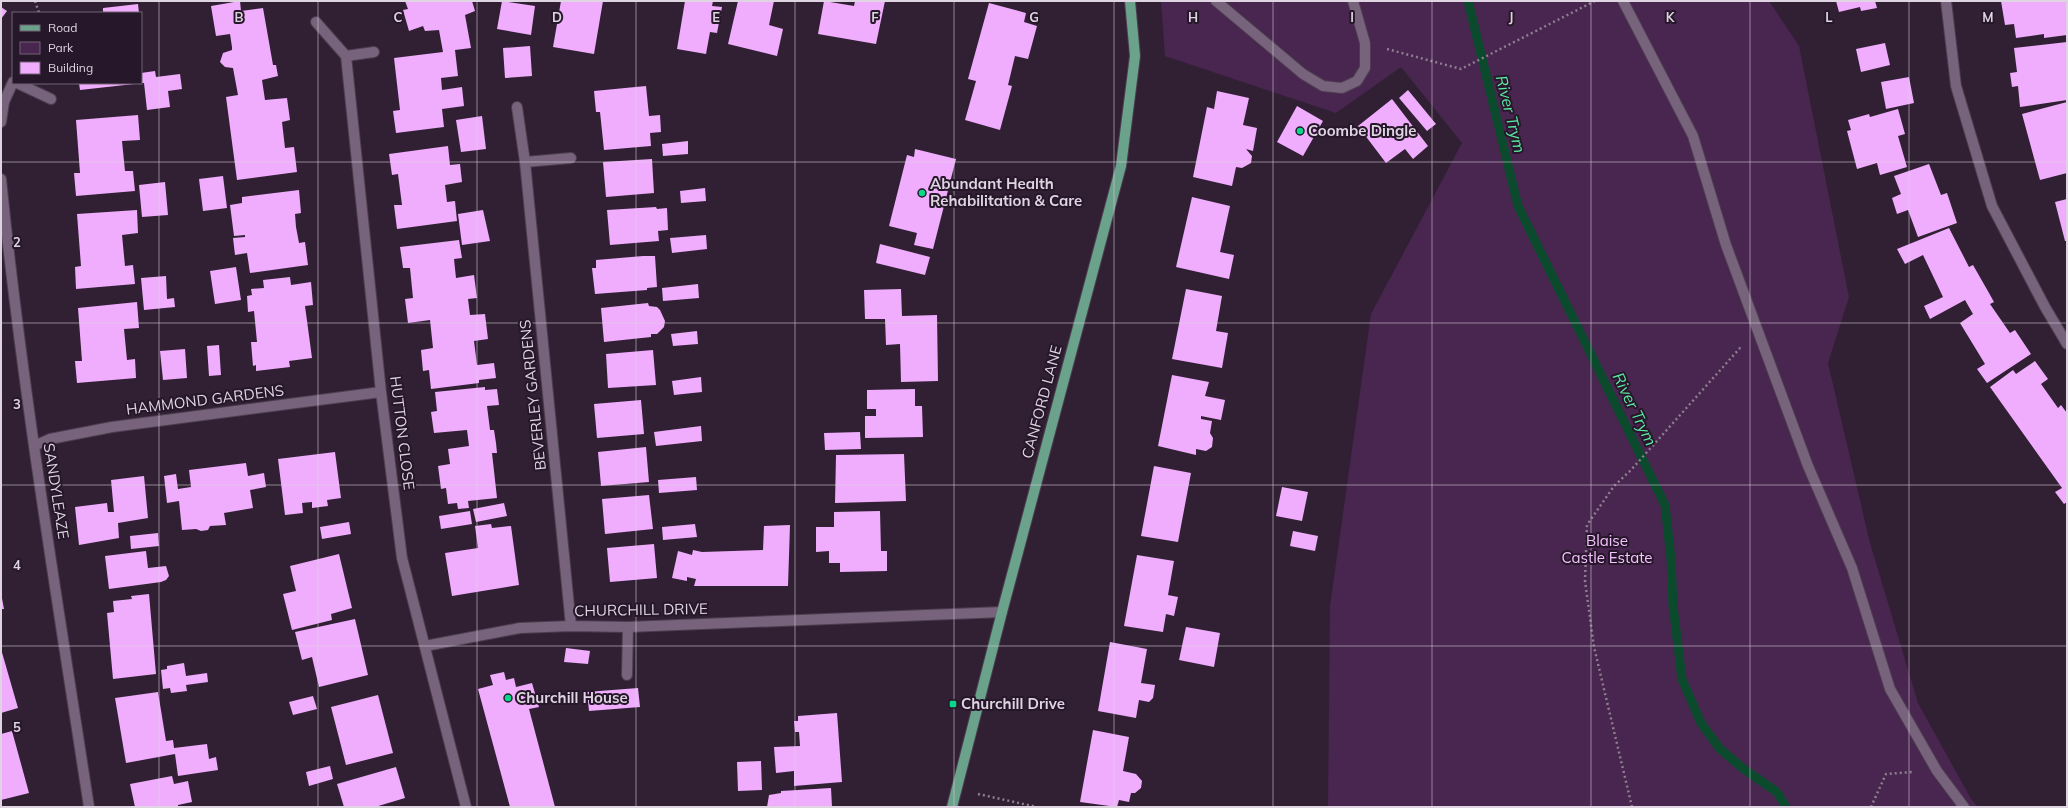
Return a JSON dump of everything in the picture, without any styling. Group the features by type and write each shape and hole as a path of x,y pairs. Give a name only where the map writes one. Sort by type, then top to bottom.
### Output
{"main road":[{"name":"CANFORD LANE","path":"952,807 1002,612 1121,166 1135,56 1130,1"}],"street":[{"path":"1216,1 1280,57 1323,86 1342,88 1357,81 1365,68 1365,43 1353,1"},
{"path":"1623,1 1693,136 1726,245 1808,466 1852,568 1890,689 1937,771 1964,807"},
{"path":"1946,1 1956,86 1992,206 2045,307 2067,344"},
{"path":"316,22 346,56 374,52"},
{"name":"HUTTON CLOSE","path":"346,56 381,392 402,558 466,807"},
{"path":"1,122 4,102 12,84"},
{"path":"19,84 51,99"},
{"name":"BEVERLEY GARDENS","path":"517,107 525,162 571,626"},
{"path":"525,162 571,158"},
{"name":"SANDYLEAZE","path":"1,179 12,284 34,446 89,807"},
{"name":"HAMMOND GARDENS","path":"34,446 50,439 112,427 381,392"},
{"name":"CHURCHILL DRIVE","path":"425,646 520,628 571,626 628,627 1002,612"},
{"path":"627,675 628,627"}],"path":[{"path":"35,1 39,12"},
{"path":"1365,43 1461,69 1595,1"},
{"path":"1632,807 1594,647 1585,581 1587,525 1614,486 1631,470 1740,348 1763,346"},
{"path":"1871,807 1886,774 1937,771"},
{"path":"956,790 1037,807"}],"green space":[{"name":"Blaise Castle Estate","path":"1161,1 1769,1 1799,46 1849,297 1828,363 1870,543 1918,703 1971,799 1978,807 1328,807 1330,606 1371,314 1462,143 1401,67 1336,113 1165,56"}],"building":[{"path":"240,1 241,11 263,8 273,65 276,65 278,76 262,80 265,100 287,98 290,120 282,122 285,148 294,147 297,172 237,180 226,97 238,95 233,68 225,67 220,62 223,53 232,50 232,47 230,34 216,36 211,6"},
{"path":"405,1 472,1 475,11 465,15 471,48 455,50 458,76 441,78 442,90 462,87 464,106 442,109 444,127 396,133 393,111 400,110 394,58 443,52 439,30 425,31 423,26 409,31 403,10 408,9"},
{"path":"502,1 535,6 531,35 497,29"},
{"path":"561,1 603,1 594,54 553,47"},
{"path":"685,1 713,1 712,6 722,7 717,33 710,32 706,54 677,49"},
{"path":"738,1 774,1 769,25 783,29 777,56 728,44"},
{"path":"824,1 854,6 855,1 885,1 876,44 818,34"},
{"path":"1836,1 1875,1 1877,8 1861,11 1860,7 1839,12"},
{"path":"2001,1 2067,1 2067,35 2044,38 2044,34 2016,38 2014,24 2005,25"},
{"path":"989,3 1026,13 1024,22 1037,26 1028,59 1015,56 1008,85 1012,86 1000,130 965,120 976,81 968,79"},
{"path":"138,4 139,12 103,12 103,8"},
{"path":"1,7 7,11 1,19"},
{"path":"2067,42 2067,100 2020,107 2018,86 2012,87 2010,73 2017,72 2014,48"},
{"path":"1885,43 1890,65 1861,72 1856,49"},
{"path":"530,46 532,76 505,78 503,48"},
{"path":"155,71 156,77 180,74 182,89 168,91 170,107 147,110 144,83 142,83 142,73"},
{"path":"1909,77 1914,103 1886,109 1881,82"},
{"path":"79,84 134,84 80,90"},
{"path":"646,86 649,116 660,115 661,132 650,133 651,146 604,150 600,112 596,112 594,91"},
{"path":"1408,90 1436,124 1427,131 1399,98"},
{"path":"1217,91 1249,98 1243,125 1257,128 1253,151 1246,149 1252,156 1251,163 1242,168 1236,167 1232,186 1193,177 1207,107 1214,109"},
{"path":"1392,99 1428,146 1413,159 1405,149 1386,163 1358,126"},
{"path":"2067,102 2067,173 2040,180 2022,114"},
{"name":"Coombe Dingle","path":"1297,106 1323,121 1303,156 1277,142"},
{"path":"1898,109 1905,134 1898,136 1907,167 1880,175 1877,163 1857,169 1847,131 1851,130 1848,120 1869,114 1870,117"},
{"path":"138,115 140,140 122,141 125,171 133,171 135,191 76,196 74,173 80,173 76,120"},
{"path":"482,116 486,149 461,152 456,120"},
{"path":"688,141 688,154 663,156 662,144"},
{"path":"448,146 450,165 460,164 462,182 445,185 447,202 455,201 457,221 397,229 394,205 402,205 398,174 392,175 389,154"},
{"name":"Abundant Health Rehabilitation & Care","path":"915,149 956,159 933,249 914,245 917,233 889,226 907,155 914,157"},
{"path":"652,159 654,193 606,197 603,162"},
{"path":"1929,164 1941,195 1947,193 1957,223 1918,237 1908,210 1897,214 1892,198 1901,194 1894,176"},
{"path":"223,176 227,208 203,211 199,179"},
{"path":"165,182 168,215 142,217 139,185"},
{"path":"705,188 706,201 681,203 680,191"},
{"path":"299,190 301,213 295,214 296,227 299,243 305,242 308,265 250,273 247,253 235,255 233,238 245,237 245,235 234,236 230,205 242,203 242,197"},
{"path":"1192,197 1230,206 1220,252 1234,255 1229,279 1176,267"},
{"path":"2067,199 2067,241 2065,241 2055,202"},
{"path":"656,207 657,209 667,208 668,230 658,231 659,241 610,245 607,210"},
{"path":"137,210 138,233 122,235 125,266 133,265 135,284 76,289 75,267 81,266 77,214"},
{"path":"483,210 490,241 462,245 458,214"},
{"path":"1949,228 1969,267 1973,265 1994,302 1990,304 2010,333 2015,330 2031,354 1987,383 1977,369 1985,364 1960,323 1973,314 1965,300 1930,319 1924,306 1943,297 1923,255 1905,264 1897,249"},
{"path":"706,235 707,249 672,253 670,238"},
{"path":"459,240 462,258 454,259 456,278 474,275 477,298 468,299 470,315 485,314 488,339 474,341 477,365 494,363 496,378 479,380 479,383 431,389 429,370 423,371 421,350 433,348 430,320 408,323 405,299 413,298 410,268 403,268 400,247"},
{"path":"880,244 930,257 925,275 876,263"},
{"path":"655,256 657,287 647,288 647,290 595,294 592,268 596,268 596,260"},
{"path":"236,267 241,300 215,304 210,271"},
{"path":"166,276 167,299 174,298 175,307 144,310 141,278"},
{"path":"290,277 291,285 311,282 313,305 305,306 312,358 289,361 290,367 256,371 256,365 253,366 251,342 257,342 254,311 248,312 247,296 252,295 251,289 264,288 263,280"},
{"path":"698,284 699,298 663,301 662,288"},
{"path":"901,289 902,316 937,315 938,381 901,382 900,344 886,345 885,319 865,319 864,290"},
{"path":"1186,289 1222,296 1216,331 1228,333 1222,368 1172,359"},
{"path":"137,302 139,328 124,329 127,360 135,359 136,378 77,383 75,361 82,361 78,308"},
{"path":"648,303 649,306 657,307 660,310 665,321 664,327 657,334 651,334 651,337 604,342 601,308"},
{"path":"697,331 698,344 673,346 671,334"},
{"path":"219,345 221,375 209,376 207,346"},
{"path":"185,349 187,378 163,380 160,351"},
{"path":"653,350 656,385 608,388 606,354"},
{"path":"2035,361 2048,379 2041,384 2058,408 2061,405 2067,413 2067,502 2064,504 2055,492 2062,488 1990,387 2013,370 2016,374"},
{"path":"1172,375 1209,382 1205,396 1225,400 1221,420 1201,416 1201,419 1212,421 1210,433 1213,438 1212,447 1206,451 1196,449 1196,455 1158,446"},
{"path":"701,377 702,392 674,395 672,381"},
{"path":"485,387 485,390 497,389 499,405 487,406 490,430 494,430 496,443 497,453 492,453 497,498 468,501 469,508 458,509 457,503 448,504 446,488 441,489 438,466 450,464 448,449 469,446 467,430 434,433 431,412 437,411 435,392"},
{"path":"915,389 915,406 922,406 923,437 865,438 865,416 876,416 876,409 867,409 867,390"},
{"path":"641,400 644,434 597,438 594,404"},
{"path":"701,426 702,441 656,446 654,432"},
{"path":"860,432 861,449 825,450 824,433"},
{"path":"646,447 649,482 601,486 598,452"},
{"path":"335,452 341,498 327,500 328,506 312,508 312,502 302,503 303,513 285,515 278,459"},
{"path":"904,454 906,501 835,503 836,455"},
{"path":"246,463 248,476 264,473 266,487 250,490 253,508 224,513 226,525 210,526 208,530 201,531 196,529 182,530 179,501 167,503 164,476 176,474 178,489 191,487 189,470"},
{"path":"1154,466 1191,473 1178,542 1141,536"},
{"path":"144,476 148,518 118,523 119,538 79,545 75,507 107,503 108,512 114,512 111,480"},
{"path":"696,477 697,490 659,493 658,480"},
{"path":"1282,487 1308,492 1302,521 1276,516"},
{"path":"649,495 653,529 605,534 602,499"},
{"path":"504,503 507,516 476,522 473,509"},
{"path":"470,511 472,524 441,529 439,516"},
{"path":"880,511 881,551 887,551 887,571 840,572 840,563 829,563 829,551 816,552 816,527 834,527 834,512"},
{"path":"349,522 351,534 322,539 320,527"},
{"path":"491,524 492,528 511,526 519,585 452,596 445,553 478,548 475,526"},
{"path":"695,524 697,537 663,540 662,527"},
{"path":"790,525 788,586 694,586 696,579 687,577 687,581 672,578 678,551 692,555 693,550 702,552 763,550 764,526"},
{"path":"1293,531 1318,536 1315,551 1290,546"},
{"path":"158,533 159,546 131,549 130,536"},
{"path":"654,544 657,578 610,582 607,548"},
{"path":"146,551 148,568 166,566 169,576 166,580 109,589 105,556"},
{"path":"339,554 352,608 331,614 332,620 292,630 283,594 296,591 290,566"},
{"path":"1137,555 1174,561 1168,595 1178,597 1174,616 1166,614 1163,632 1124,626"},
{"path":"1,593 4,609 1,609"},
{"path":"149,594 156,674 113,679 107,613 114,612 113,601 132,599 131,596"},
{"path":"355,619 368,675 319,687 312,657 302,660 295,632"},
{"path":"1186,627 1220,633 1214,667 1179,660"},
{"path":"1110,642 1147,649 1141,683 1155,685 1153,698 1149,702 1139,700 1136,718 1098,711"},
{"path":"566,648 590,651 588,664 564,662"},
{"path":"1,649 18,708 1,713"},
{"path":"184,663 186,676 207,673 208,682 186,685 187,691 171,693 170,688 163,689 161,670 167,669 167,666"},
{"path":"504,672 506,680 514,678 516,687 532,683 539,707 529,709 555,807 510,807 478,689 493,685 490,675"},
{"path":"638,688 640,707 589,711 587,692"},
{"path":"158,692 166,741 173,740 174,748 207,744 209,759 216,757 218,770 178,776 175,754 126,763 115,698"},
{"path":"378,695 393,753 346,765 331,707"},
{"path":"313,696 317,709 293,715 289,702"},
{"path":"837,713 842,782 794,786 794,771 776,773 774,747 800,746 799,732 795,732 794,721 798,721 798,716"},
{"path":"1093,730 1129,737 1123,771 1136,774 1142,781 1141,788 1135,793 1131,793 1129,802 1119,800 1117,807 1080,802"},
{"path":"12,731 29,793 1,800 1,734"},
{"path":"761,761 762,790 738,791 737,762"},
{"path":"330,766 333,779 309,786 306,772"},
{"path":"396,767 405,798 375,807 344,807 337,784"},
{"path":"172,776 174,784 188,781 192,802 178,805 178,807 135,807 130,784"},
{"path":"831,788 832,807 767,807 769,795 781,793 781,791"}],"waterway":[{"name":"River Trym","path":"1468,1 1518,206 1665,505 1671,559 1673,606 1682,679 1701,723 1720,749 1745,770 1777,792 1786,807"}],"place":[{"name":"Coombe Dingle","path":"1300,131"},
{"name":"Abundant Health Rehabilitation & Care","path":"922,193"},
{"name":"Churchill House","path":"508,698"},
{"name":"Churchill Drive","path":"953,704"}]}
